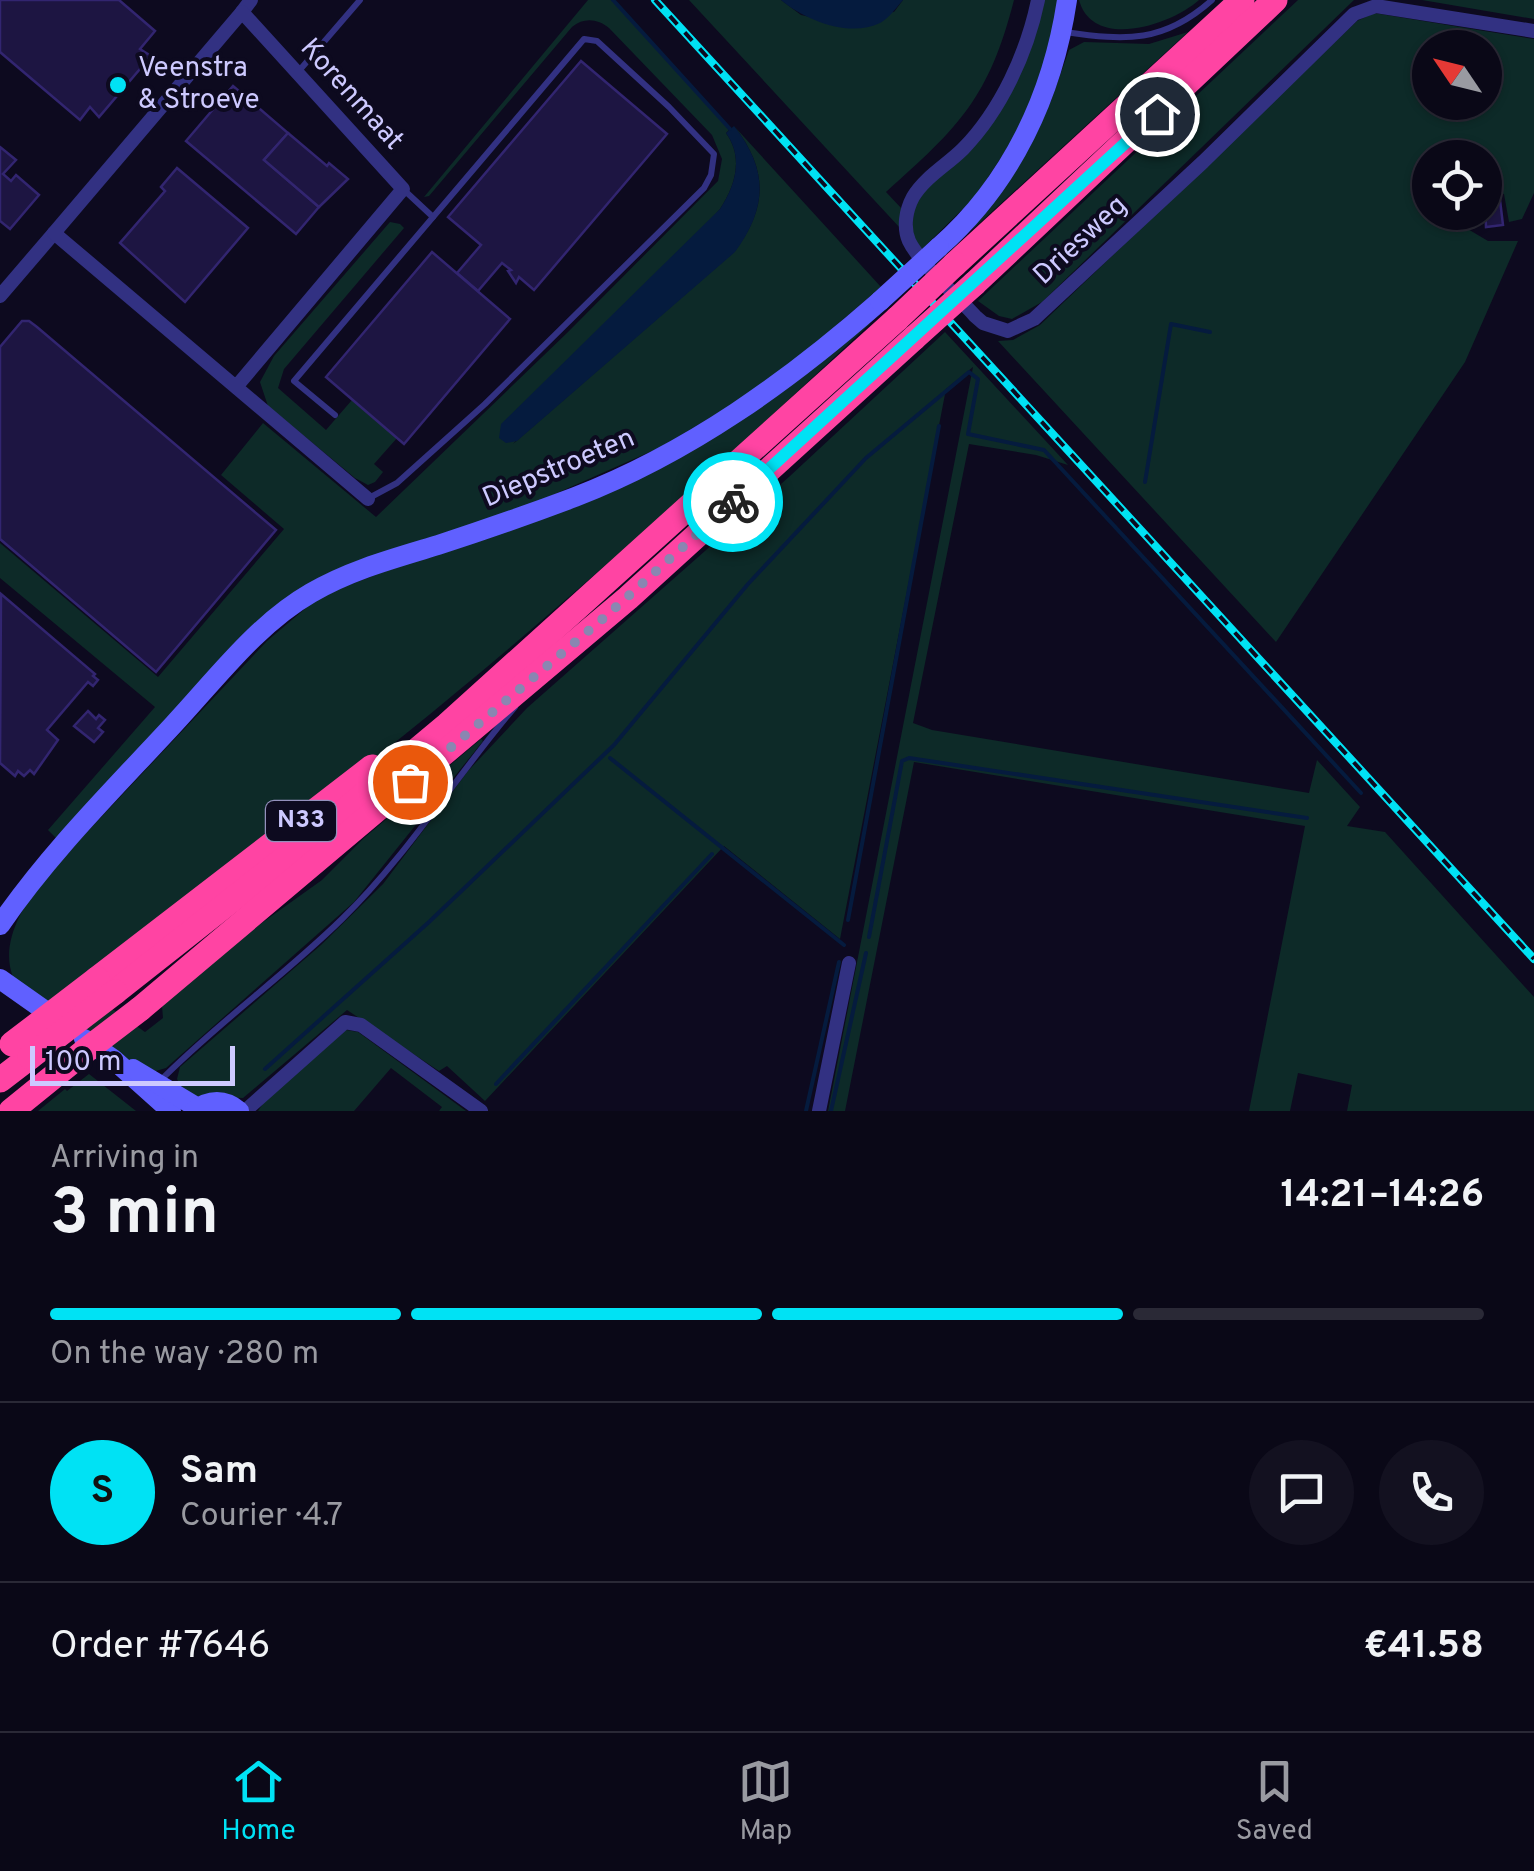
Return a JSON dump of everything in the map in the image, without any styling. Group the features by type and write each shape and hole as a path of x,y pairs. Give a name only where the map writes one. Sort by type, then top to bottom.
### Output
{"highway":[{"path":"0,1080 14,1051 337,817 510,667 947,256 1242,0"},
{"name":"N33","path":"58,1077 563,654 974,284 1275,0"},
{"path":"10,1111 58,1077"},
{"path":"24,1111 58,1077"}],"street":[{"name":"Driesweg","path":"1038,0 1014,72 991,114 962,150 920,187 906,219 910,244 975,316 1008,331 1026,325 1048,306 1354,14 1376,6 1534,31"},
{"path":"947,256 1016,152 1042,101 1068,0"},
{"name":"Korenmaat","path":"0,296 5,280 54,233 246,6 297,72 403,189 236,387"},
{"path":"54,233 368,499"},
{"name":"Diepstroeten","path":"0,925 62,845 234,659 288,608 311,592 373,565 562,502 632,472 738,413 888,310"},
{"path":"819,1111 849,963"},
{"path":"3,979 154,1087 196,1109 218,1101 242,1111 345,1022 361,1025 481,1111"},
{"path":"154,1087 171,1111"}],"lane":[{"path":"297,72 360,0"},
{"path":"1063,31 1139,38 1174,27 1212,0"},
{"path":"335,415 294,381 584,39 597,42 714,154 711,175 691,202 485,404 396,483 368,499"},
{"path":"403,189 433,216"},
{"path":"154,1087 342,920 378,881 459,774 563,654"}],"green space":[{"path":"588,0 613,0 730,129 726,133 735,152 735,172 720,209 513,444 735,251 754,219 760,188 753,157 734,126 881,287 771,381 661,447 539,501 321,578 58,840 48,830 155,707 0,578 0,543 158,677 284,529 221,475 263,423 376,517 718,181 722,159 712,135 609,28 586,21 572,27 429,196 424,197"},
{"path":"689,0 781,0 801,15 815,18 894,12 903,0 1014,0 994,62 968,108 952,129 886,192 902,209 900,228"},
{"path":"1044,0 1061,0 1056,30 1027,118 975,197 921,250 911,233 915,205 924,190 971,149"},
{"path":"1079,0 1199,0 1170,18 1116,29 1087,16"},
{"path":"1298,0 1354,0 1042,302 1012,319 999,316 978,301"},
{"path":"1422,0 1534,0 1534,19"},
{"path":"1374,13 1479,30 1412,30 1412,120 1502,120 1502,34 1534,39 1534,193 1522,219 1509,222 1502,194 1502,140 1412,140 1412,230 1469,230 1488,241 1518,241 1465,362 1276,642 998,341 1013,340 1040,325 1357,21"},
{"path":"1188,32 972,230 1027,152 1069,50 1084,42 1149,44"},
{"path":"390,222 404,228 284,369 278,388 326,430 352,400 397,438 374,464 383,472 368,485 268,406 260,382 274,356"},
{"path":"868,322 698,482 463,687 323,800 77,984 145,1032 163,1018 162,1006 259,925 322,880 364,838 481,739 354,902 166,1068 149,1073 137,1068 13,977 11,939 20,915 41,881 267,641 320,596 618,483"},
{"path":"945,332 1068,465 1036,455 969,444 913,723 932,730 1309,793 1317,760 1360,807 1347,826 1385,832 1534,997 1534,1111 1347,1111 1352,1085 1298,1073 1290,1111 1249,1111 1305,826 914,762 845,1111 828,1111 973,367 946,389 840,939 724,846 485,1101 447,1066 439,1071 347,1010 243,1098 200,1097 184,1092 177,1079 180,1067 321,945 383,884 468,771 527,708 790,476"},
{"path":"346,1030 358,1032 466,1111 439,1111 442,1107 391,1068 354,1111 258,1111 266,1099"},
{"path":"89,1074 136,1111 38,1111 65,1089"}],"water":[{"path":"781,0 903,0 880,23 855,29 815,20"},
{"path":"734,126 753,158 760,188 754,219 735,252 517,441 506,443 499,438 501,424 720,209 735,172 735,152 726,133"}],"building":[{"path":"0,0 119,0 155,31 140,49 151,56 99,117 90,107 80,120 0,52"},
{"path":"581,61 667,134 534,290 519,277 516,283 508,271 511,270 502,263 478,291 457,273 481,245 448,217"},
{"path":"233,86 288,133 264,160 319,207 296,234 186,141"},
{"path":"288,133 348,179 319,207 264,160"},
{"path":"0,147 16,160 3,174 11,181 16,175 39,195 10,229 0,221"},
{"path":"177,168 248,228 185,302 120,243 165,191 161,187"},
{"path":"432,252 510,319 404,444 326,377"},
{"path":"22,321 37,327 276,530 156,672 0,539 0,347"},
{"path":"1,594 98,680 93,686 88,682 47,730 58,740 34,774 30,770 24,776 18,771 15,776 0,763"},
{"path":"88,711 96,719 99,715 105,720 98,728 103,732 94,742 74,726"}],"waterway":[{"path":"613,0 730,129"},
{"path":"1145,482 1171,324 1210,332"},
{"path":"265,1069 429,922 614,745 748,584 866,458 969,372 978,379 968,434 1044,450 1361,793"},
{"path":"848,920 939,426"},
{"path":"610,758 844,945"},
{"path":"869,937 902,761 909,758 1307,818"},
{"path":"496,1084 712,854"},
{"path":"831,1111 866,953"},
{"path":"806,1111 839,962"}],"railway":[{"path":"655,0 1534,959"}],"way so far":[{"path":"410,782 733,502"}],"place":[{"name":"Veenstra & Stroeve","path":"118,85"}],"route":[{"path":"733,502 1157,114"}]}
